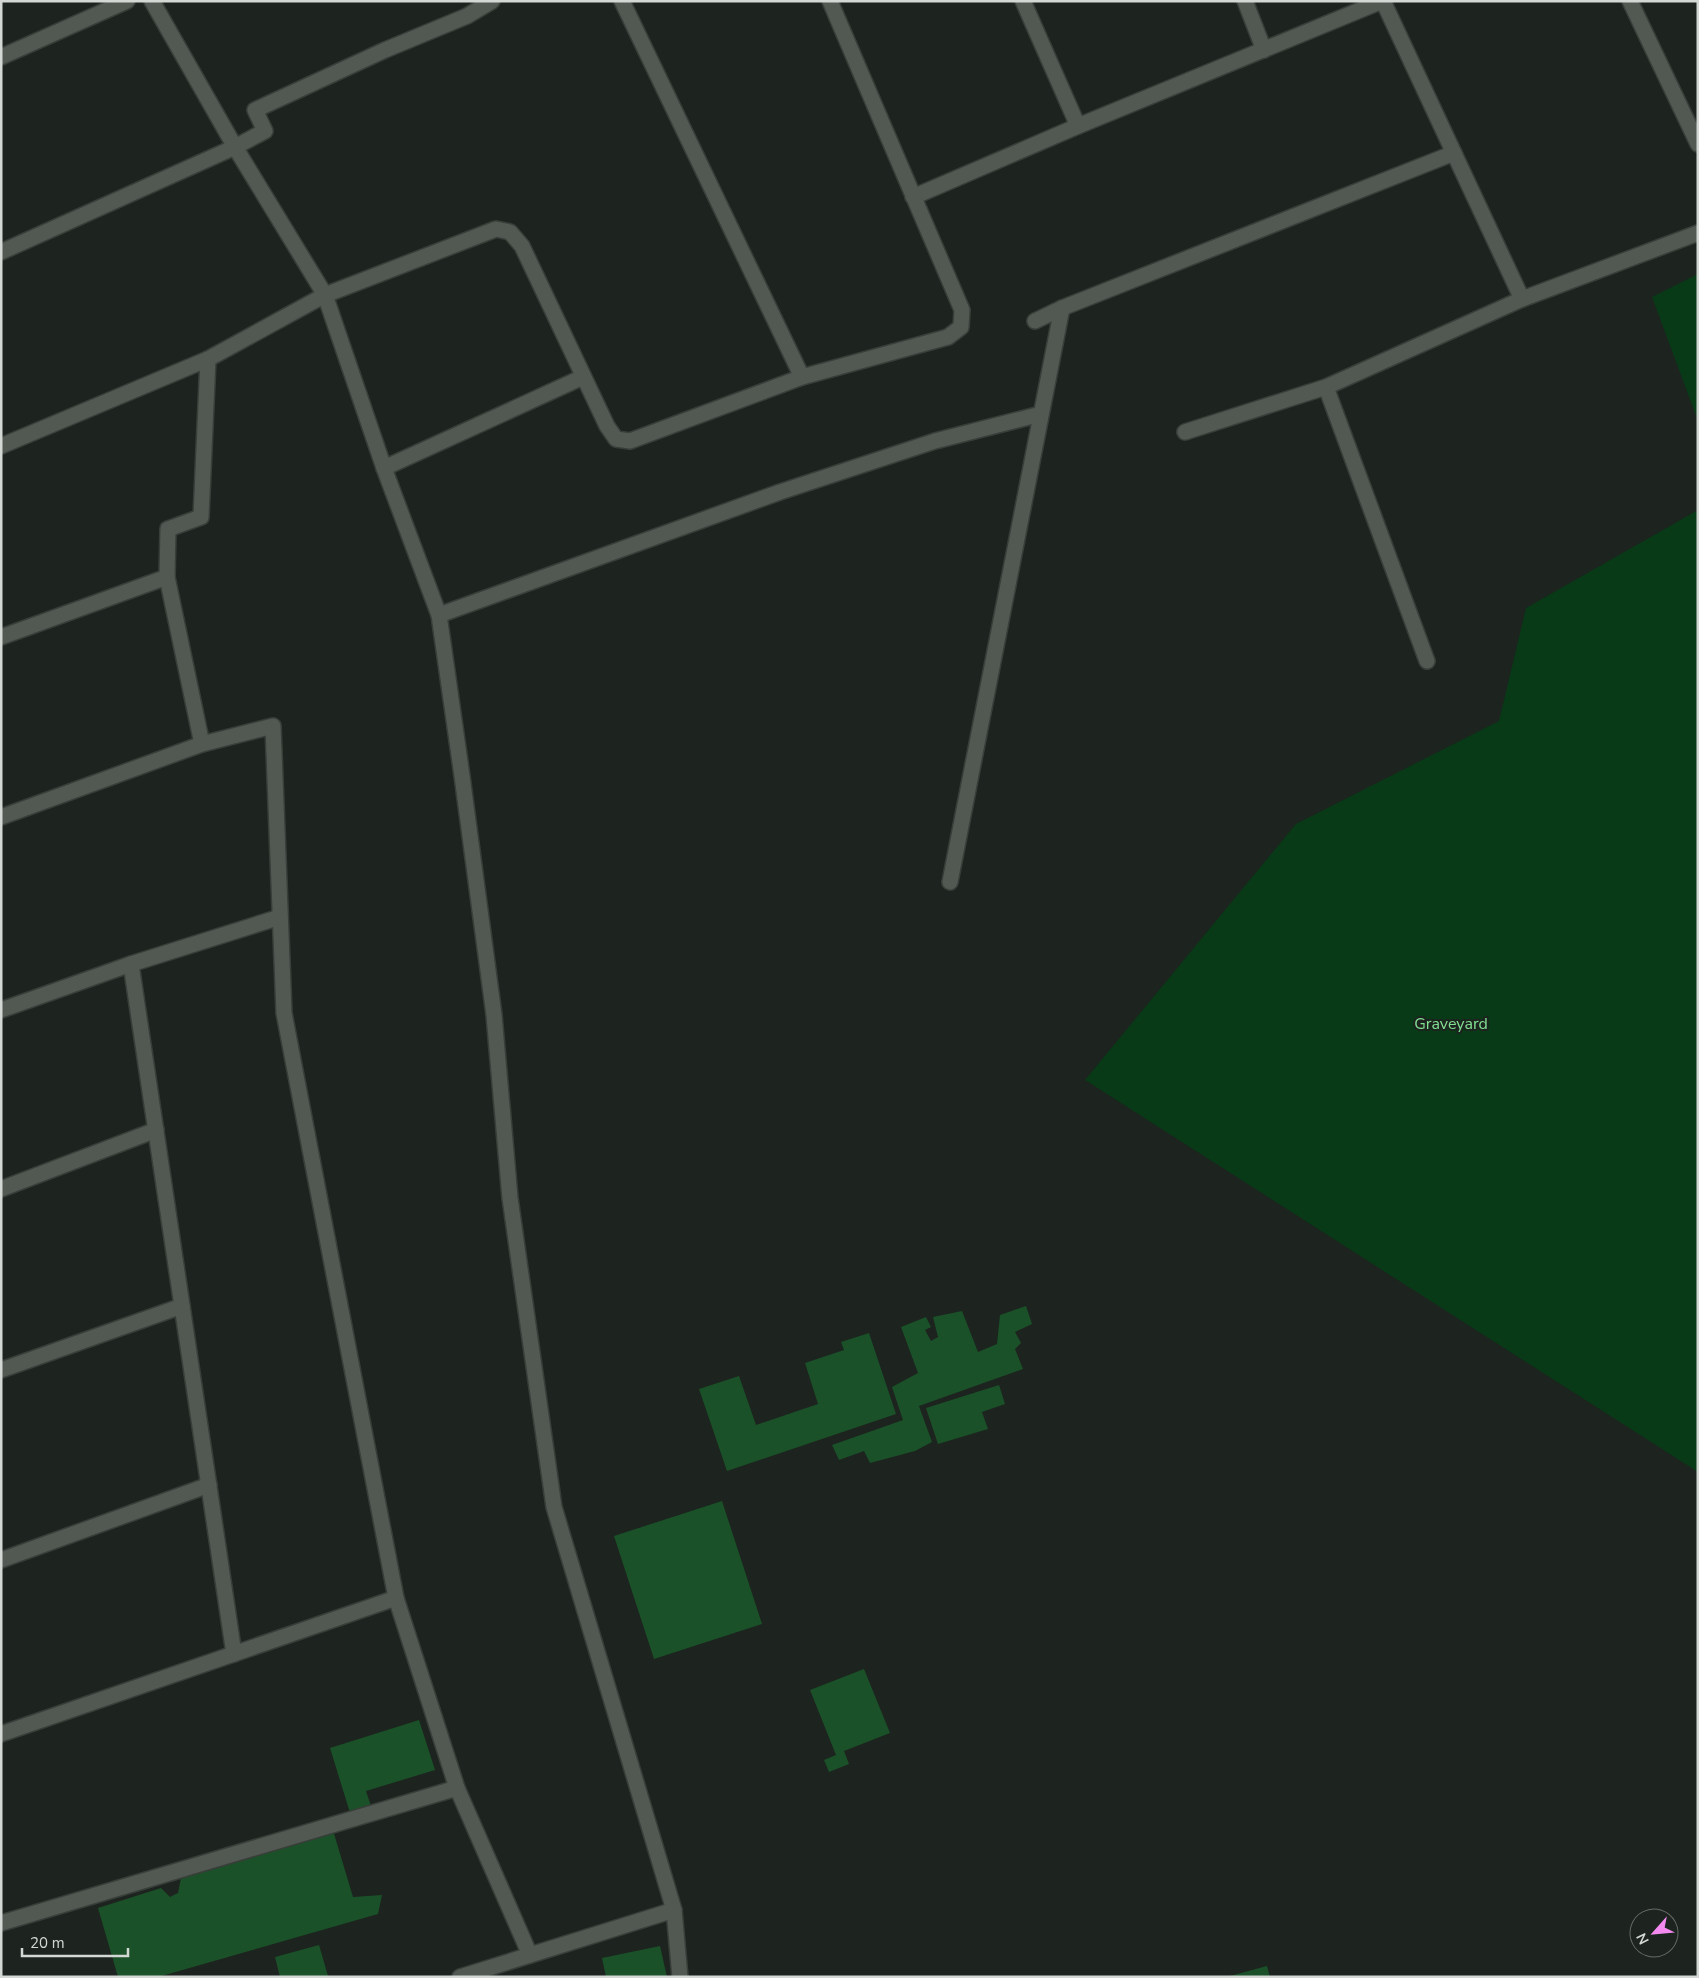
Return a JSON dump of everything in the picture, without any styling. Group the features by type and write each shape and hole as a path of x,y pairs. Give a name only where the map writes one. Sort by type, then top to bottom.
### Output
{"street":[{"path":"1,57 127,1"},
{"path":"152,1 235,147 325,295 384,468 438,615 494,1015 510,1198 554,1507 674,1910 680,1977"},
{"path":"1,252 235,147 265,131 255,110 385,50 466,16 492,1"},
{"path":"622,1 802,377"},
{"path":"1,446 208,359 325,295 496,229 510,232 522,246 607,426 616,438 630,441 802,377 948,337 961,327 962,310 830,1"},
{"path":"1024,1 1078,126"},
{"path":"1245,1 1264,50"},
{"path":"913,197 1078,126 1382,1 1522,299"},
{"path":"1630,1 1698,144"},
{"path":"1035,321 1062,308 1454,153"},
{"path":"1185,432 1326,387 1522,299 1698,233"},
{"path":"950,882 1062,308"},
{"path":"202,744 167,577 168,529 201,517 208,359"},
{"path":"384,468 584,377"},
{"path":"1326,387 1427,661"},
{"path":"438,615 780,492 935,441 1041,414"},
{"path":"1,637 167,577"},
{"path":"1,817 202,744 273,726 284,1013 396,1598 457,1788 530,1955"},
{"path":"1,1010 131,964 280,917"},
{"path":"131,964 234,1654"},
{"path":"1,1189 156,1130"},
{"path":"1,1370 182,1306"},
{"path":"1,1560 209,1485"},
{"path":"1,1734 396,1598"},
{"path":"1,1923 457,1788"},
{"path":"460,1977 674,1910"}],"green space":[{"path":"1698,274 1698,421 1652,297"},
{"name":"Graveyard","path":"1698,510 1698,1472 1085,1080 1296,824 1499,721 1526,608"}],"building":[{"path":"1026,1306 1032,1324 1015,1332 1021,1343 1015,1349 1023,1369 919,1406 932,1442 915,1451 870,1463 864,1451 839,1460 832,1445 903,1420 892,1387 918,1373 901,1327 926,1317 931,1327 925,1330 931,1341 938,1337 933,1317 962,1311 978,1352 997,1344 1000,1315"},
{"path":"869,1333 896,1414 727,1471 699,1389 739,1376 756,1425 818,1404 805,1363 844,1350 841,1342"},
{"path":"999,1385 1005,1404 982,1412 988,1429 938,1444 926,1408"},
{"path":"722,1501 762,1624 654,1659 614,1536"},
{"path":"864,1669 890,1733 844,1751 849,1764 829,1772 824,1760 836,1755 810,1690"},
{"path":"419,1720 435,1770 366,1791 372,1809 351,1816 330,1748"},
{"path":"332,1827 353,1897 382,1895 378,1914 158,1977 118,1977 98,1908 161,1888 170,1897 178,1893 182,1873"},
{"path":"319,1945 328,1976 280,1977 275,1957"},
{"path":"660,1946 667,1977 606,1977 602,1958"},
{"path":"1267,1966 1270,1977 1230,1977 1230,1976"}]}
